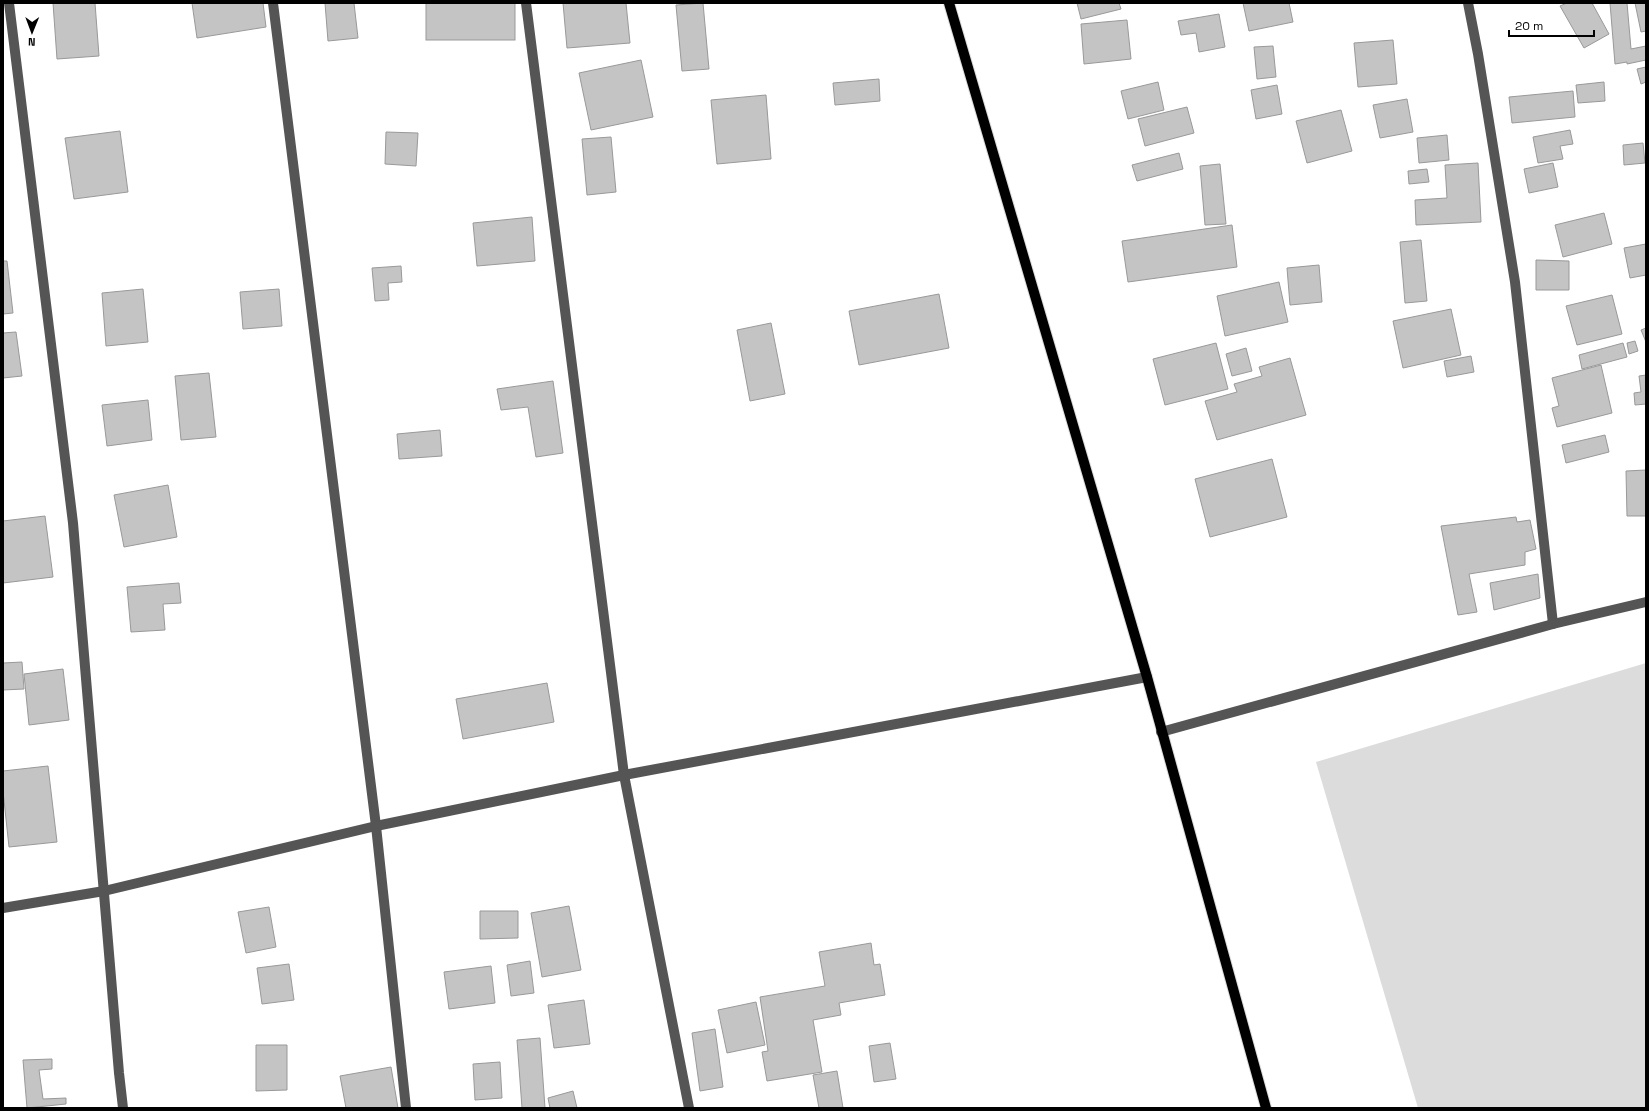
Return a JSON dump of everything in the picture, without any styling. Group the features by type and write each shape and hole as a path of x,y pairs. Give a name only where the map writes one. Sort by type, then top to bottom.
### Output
{"main road":[{"path":"948,3 1147,677 1266,1108"}],"street":[{"path":"9,3 73,523 123,1108"},
{"path":"273,3 376,826 406,1108"},
{"path":"526,3 624,775 689,1108"},
{"path":"1468,3 1478,54 1515,282 1552,624"},
{"path":"1161,732 1552,624 1646,602"},
{"path":"3,908 104,891 376,826 624,775 1147,677"}],"shaded area":[{"path":"1646,663 1646,1108 1418,1108 1316,762"}],"building":[{"path":"53,3 95,3 99,56 57,59"},
{"path":"192,3 263,3 266,27 197,38"},
{"path":"325,3 354,3 358,38 328,41"},
{"path":"426,3 515,3 515,40 426,40"},
{"path":"563,3 626,3 630,43 567,48"},
{"path":"703,3 709,69 682,71 676,5"},
{"path":"1077,3 1119,3 1121,9 1081,19"},
{"path":"1243,3 1289,3 1293,22 1249,31"},
{"path":"1567,3 1592,3 1609,34 1584,48 1560,6"},
{"path":"1610,3 1627,3 1631,49 1646,46 1646,60 1627,64 1627,62 1615,64"},
{"path":"1635,3 1646,3 1646,31 1641,32"},
{"path":"1219,14 1225,47 1199,52 1196,33 1181,35 1178,21"},
{"path":"1127,20 1131,59 1084,64 1081,24"},
{"path":"1393,40 1397,84 1358,87 1354,43"},
{"path":"1273,46 1276,77 1257,79 1254,47"},
{"path":"641,60 653,117 591,130 579,73"},
{"path":"1646,67 1646,82 1641,84 1637,69"},
{"path":"879,79 880,101 835,105 833,83"},
{"path":"1158,82 1164,110 1128,119 1121,91"},
{"path":"1604,82 1605,101 1578,103 1576,85"},
{"path":"1277,85 1282,114 1256,119 1251,90"},
{"path":"1573,91 1575,117 1512,123 1509,97"},
{"path":"766,95 771,159 717,164 711,100"},
{"path":"1407,99 1413,132 1380,138 1373,105"},
{"path":"1187,107 1194,133 1145,146 1138,119"},
{"path":"1341,110 1352,151 1307,163 1296,121"},
{"path":"1570,130 1573,144 1560,146 1563,159 1538,163 1533,137"},
{"path":"120,131 128,192 74,199 65,138"},
{"path":"386,132 418,133 416,166 385,164"},
{"path":"1447,135 1449,160 1419,163 1417,138"},
{"path":"611,137 616,192 587,195 582,139"},
{"path":"1643,143 1645,163 1624,165 1623,145"},
{"path":"1179,153 1183,169 1137,181 1132,165"},
{"path":"1478,163 1481,222 1416,225 1415,200 1447,198 1445,165"},
{"path":"1553,163 1558,187 1529,193 1524,169"},
{"path":"1220,164 1226,224 1205,225 1200,166"},
{"path":"1427,169 1429,182 1409,184 1408,171"},
{"path":"1604,213 1612,244 1563,257 1555,225"},
{"path":"532,217 535,261 477,266 473,223"},
{"path":"1232,225 1237,267 1128,282 1122,241"},
{"path":"1421,240 1427,301 1405,303 1400,242"},
{"path":"1646,244 1646,275 1630,278 1624,248"},
{"path":"1536,260 1569,261 1569,290 1536,290"},
{"path":"3,261 7,261 13,313 3,314"},
{"path":"1319,265 1322,302 1290,305 1287,268"},
{"path":"401,266 402,282 388,283 389,300 375,301 372,268"},
{"path":"1279,282 1288,322 1225,336 1217,296"},
{"path":"143,289 148,342 106,346 102,293"},
{"path":"279,289 282,326 243,329 240,292"},
{"path":"939,294 949,348 859,365 849,311"},
{"path":"1612,295 1622,334 1577,345 1566,306"},
{"path":"1451,309 1461,355 1403,368 1393,321"},
{"path":"771,323 785,394 750,401 737,330"},
{"path":"1646,328 1646,342 1641,330"},
{"path":"16,332 22,376 3,378 3,333"},
{"path":"1635,341 1638,351 1629,354 1627,343"},
{"path":"1216,343 1228,389 1165,405 1153,359"},
{"path":"1623,343 1627,357 1582,369 1579,355"},
{"path":"1246,348 1252,371 1232,376 1226,354"},
{"path":"1471,356 1474,372 1447,377 1444,361"},
{"path":"1290,358 1306,415 1217,440 1205,401 1237,392 1234,384 1262,376 1259,367"},
{"path":"1601,365 1612,413 1557,427 1552,408 1559,406 1552,378"},
{"path":"209,373 216,437 181,440 175,376"},
{"path":"1646,375 1646,404 1635,405 1634,393 1641,392 1639,376"},
{"path":"553,381 563,453 536,457 528,407 501,410 497,389"},
{"path":"148,400 152,440 107,446 102,405"},
{"path":"440,430 442,456 399,459 397,434"},
{"path":"1605,435 1609,452 1566,463 1562,445"},
{"path":"1272,459 1287,517 1210,537 1195,479"},
{"path":"1646,470 1646,516 1627,516 1626,471"},
{"path":"168,485 177,537 124,547 114,495"},
{"path":"45,516 53,577 3,583 3,521"},
{"path":"1516,517 1517,522 1530,520 1536,549 1525,552 1525,565 1469,574 1477,612 1458,615 1441,526"},
{"path":"1538,574 1540,598 1494,610 1490,583"},
{"path":"179,583 181,603 163,604 165,630 131,632 127,587"},
{"path":"22,662 24,689 3,690 3,663"},
{"path":"63,669 69,720 29,725 24,674"},
{"path":"547,683 554,722 463,739 456,699"},
{"path":"48,766 57,842 9,847 3,791 3,771"},
{"path":"569,906 581,970 542,977 531,913"},
{"path":"269,907 276,947 246,953 238,912"},
{"path":"480,911 518,911 518,938 480,939"},
{"path":"871,943 874,965 880,964 885,995 839,1003 841,1015 813,1020 822,1072 767,1081 762,1052 768,1051 760,997 825,986 819,952"},
{"path":"530,961 534,993 511,996 507,965"},
{"path":"289,964 294,1000 262,1004 257,968"},
{"path":"491,966 495,1003 449,1009 444,972"},
{"path":"584,1000 590,1044 554,1048 548,1005"},
{"path":"756,1002 765,1045 727,1053 718,1010"},
{"path":"715,1029 723,1087 700,1091 692,1033"},
{"path":"540,1038 545,1108 522,1108 517,1040"},
{"path":"890,1043 896,1079 874,1082 869,1046"},
{"path":"256,1045 287,1045 287,1090 256,1091"},
{"path":"52,1059 52,1069 39,1070 43,1099 66,1098 66,1104 27,1108 23,1060"},
{"path":"500,1062 502,1098 475,1100 473,1064"},
{"path":"391,1067 398,1108 346,1108 340,1076"},
{"path":"837,1071 843,1108 819,1108 813,1075"},
{"path":"573,1091 577,1108 550,1108 548,1098"}]}
